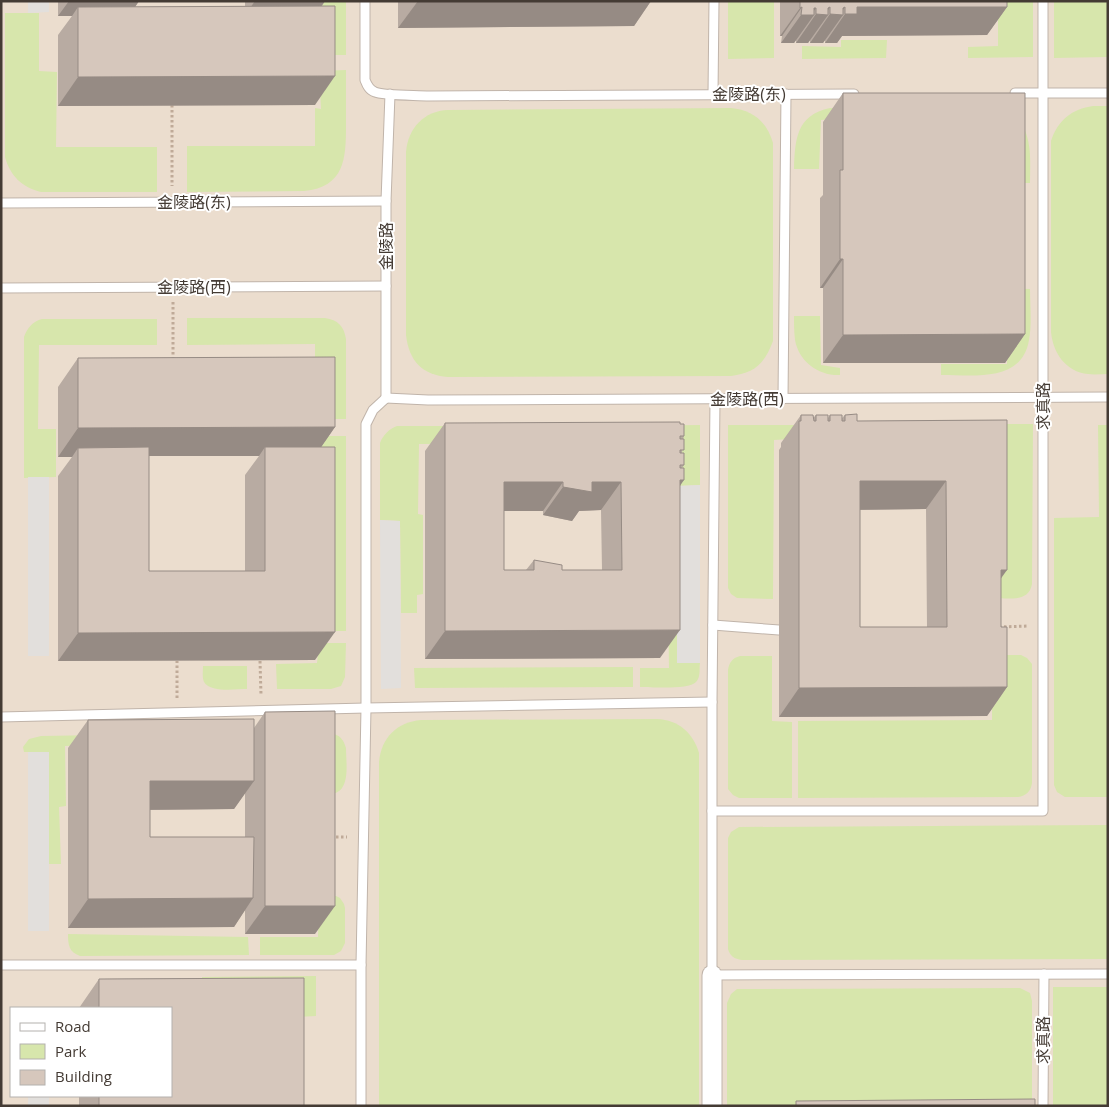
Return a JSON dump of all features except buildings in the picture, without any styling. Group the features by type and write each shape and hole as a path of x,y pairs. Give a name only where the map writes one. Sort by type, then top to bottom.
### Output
{"street":[{"path":"712,975 712,1106"}],"lane":[{"name":"金陵路(东)","path":"364,1 365,80 373,91 381,94 429,96 865,94"},
{"path":"713,94 714,1"},
{"name":"求真路","path":"712,811 1043,811 1043,1"},
{"path":"1003,93 1108,93"},
{"name":"金陵路","path":"386,398 386,201 390,94"},
{"path":"783,398 786,94"},
{"name":"金陵路(东)","path":"1,203 386,201"},
{"name":"金陵路(西)","path":"1,288 386,286"},
{"name":"金陵路(西)","path":"386,398 428,400 1108,397"},
{"path":"361,1106 361,965 366,708 366,424 373,410 386,398"},
{"path":"715,399 712,975 1108,974"},
{"path":"713,624 779,630"},
{"path":"1,717 261,710 712,702"},
{"path":"1,966 361,965"},
{"name":"求真路","path":"1043,1106 1044,974"}],"path":[{"path":"172,105 172,202"},
{"path":"172,287 173,366"},
{"path":"990,627 1043,626"},
{"path":"177,661 177,712"},
{"path":"260,661 261,710"},
{"path":"325,837 364,837"}],"shaded area":[{"path":"1,1 1108,1 1108,1106 1,1106"},
{"path":"28,1 49,1 49,12 28,13"},
{"path":"28,477 49,477 49,656 28,656"},
{"path":"700,485 700,663 677,663 677,486"},
{"path":"380,520 400,521 401,688 381,689"},
{"path":"28,752 49,752 49,931 28,931"},
{"path":"28,1097 49,1097 49,1106 28,1106"}],"green space":[{"path":"321,1 346,1 346,55 321,55"},
{"path":"728,1 774,1 774,58 728,59"},
{"path":"998,1 1033,1 1033,57 968,58 968,47 998,46"},
{"path":"1054,1 1108,1 1108,57 1054,58"},
{"path":"5,13 39,13 39,71 57,72 56,147 157,147 157,192 41,192 28,187 13,175 5,157"},
{"path":"841,40 887,40 886,58 802,59 802,46 841,47"},
{"path":"346,70 344,157 336,176 329,183 304,191 187,192 187,146 315,146 315,108 321,109 319,71"},
{"path":"1093,106 1108,106 1108,374 1088,374 1073,370 1058,354 1051,332 1051,141 1062,121 1072,113"},
{"path":"731,108 746,111 758,118 767,129 773,143 773,341 763,361 758,366 739,375 731,376 448,377 431,373 418,365 410,352 406,335 406,152 410,135 425,117 439,111 448,110"},
{"path":"830,108 840,108 840,118 821,120 819,169 794,169 795,148 804,123 810,116"},
{"path":"1024,128 1029,148 1030,183 1007,183"},
{"path":"1007,288 1030,289 1030,334 1025,354 1017,364 1007,370 994,374 941,375 941,364 1007,364"},
{"path":"794,316 820,316 821,365 840,368 840,375 825,373 811,366 805,361 797,348"},
{"path":"187,318 325,318 337,322 342,327 346,339 346,419 320,419 315,380 315,344 187,345"},
{"path":"42,319 157,319 157,345 39,345 38,429 56,429 56,477 24,478 24,337 31,325"},
{"path":"1000,424 1033,424 1032,584 1027,594 1011,599 993,598"},
{"path":"700,425 700,485 677,486 677,663 700,663 698,680 692,685 670,688 640,687 640,668 669,668 666,446 601,426"},
{"path":"728,425 808,425 808,438 774,440 773,599 737,598 731,594 728,588"},
{"path":"1098,425 1108,425 1108,797 1065,797 1057,792 1054,785 1054,518 1099,517"},
{"path":"397,426 574,426 573,443 419,444 418,514 423,515 423,594 417,595 417,613 401,613 400,521 380,520 380,443 391,429"},
{"path":"319,436 346,436 346,631 319,631"},
{"path":"319,643 346,643 345,677 341,686 331,689 277,689 276,664 317,663"},
{"path":"992,655 1021,655 1032,664 1032,783 1031,788 1026,794 1018,797 798,798 798,721 992,720"},
{"path":"740,656 772,656 772,721 792,722 792,798 739,798 728,789 728,670 731,661"},
{"path":"203,666 247,666 247,689 224,690 212,688 203,680"},
{"path":"633,667 633,687 415,688 414,668"},
{"path":"657,719 672,722 684,729 693,739 699,753 699,1106 379,1106 379,762 380,753 387,739 405,724 421,720"},
{"path":"334,734 340,737 345,745 347,769 342,788 332,794"},
{"path":"101,735 100,745 65,746 66,806 59,807 61,864 49,864 49,752 24,752 23,747 29,739 41,736"},
{"path":"1108,825 1108,959 742,960 733,957 728,949 728,838 731,832 739,827"},
{"path":"319,896 336,896 344,904 345,943 341,951 334,955 260,955 260,937 318,937"},
{"path":"68,934 248,937 249,955 80,956 70,948"},
{"path":"316,976 316,1016 297,1017 202,996 202,977"},
{"path":"1053,987 1108,987 1108,1106 1053,1106"},
{"path":"1020,988 1030,993 1032,1001 1032,1106 727,1106 727,1003 731,994 737,989"}]}
